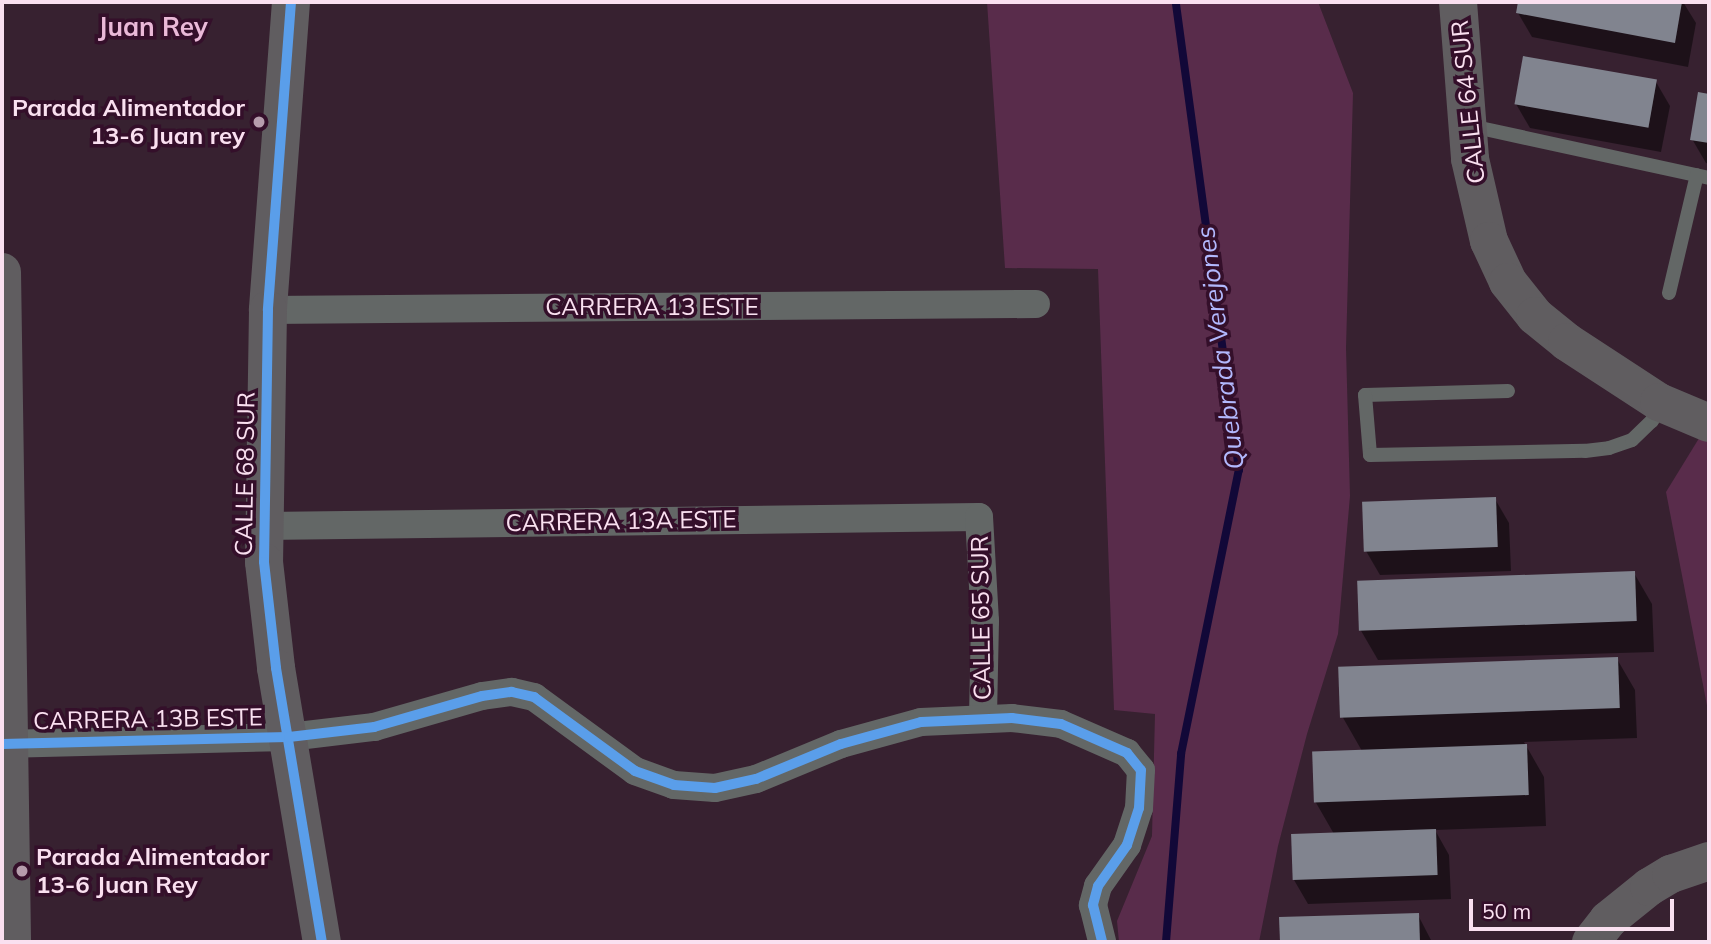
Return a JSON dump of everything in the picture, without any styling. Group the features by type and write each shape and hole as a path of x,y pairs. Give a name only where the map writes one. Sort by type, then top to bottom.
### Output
{"street":[{"name":"CALLE 68 SUR","path":"291,2 268,310 264,526 267,607 322,942"},
{"name":"CALLE 64 SUR","path":"1458,2 1466,125 1489,241 1508,282 1535,316 1567,342 1709,435"},
{"path":"2,272 4,744 12,942"},
{"name":"CARRERA 13 ESTE","path":"268,310 1036,304"},
{"name":"CALLE 64 SUR","path":"1666,405 1709,423"},
{"name":"CARRERA 13A ESTE","path":"264,526 979,517"},
{"name":"CALLE 65 SUR","path":"979,517 985,621 983,719"},
{"name":"CARRERA 13B ESTE","path":"4,744 289,737 374,727 482,696 512,692 534,697 635,771 674,785 715,788 756,779 830,748 921,722 983,719 1061,724 1127,752 1141,770 1139,808 1127,845 1098,886 1093,905 1102,942"},
{"path":"1591,942 1608,920 1648,887 1671,874 1709,861"}],"lane":[{"path":"1466,125 1703,177 1669,293"},
{"path":"1508,391 1365,396 1370,455 1585,451 1609,448 1632,440 1666,405"}],"shaded area":[{"path":"987,2 1318,2 1353,93 1346,348 1350,496 1338,634 1307,734 1278,846 1259,942 1119,942 1117,921 1152,836 1155,714 1114,710 1098,269 1005,268"},
{"path":"1709,422 1709,716 1666,492"}],"building":[{"path":"1518,2 1682,2 1675,43 1516,13"},
{"path":"1523,56 1657,80 1648,128 1514,104"},
{"path":"1698,92 1709,94 1709,143 1690,140"},
{"path":"1496,497 1498,547 1364,552 1362,502"},
{"path":"1635,571 1637,621 1359,631 1357,581"},
{"path":"1618,657 1620,708 1340,718 1338,667"},
{"path":"1527,744 1529,795 1314,802 1312,752"},
{"path":"1436,829 1438,875 1293,880 1291,834"},
{"path":"1419,913 1420,942 1280,942 1279,917"}],"waterway":[{"name":"Quebrada Verejones","path":"1166,942 1181,754 1239,470 1176,2"}],"cycle path":[{"path":"291,2 268,310 264,562 276,668 322,942"},
{"path":"2,744 289,737 374,727 482,696 512,692 534,697 635,771 674,785 715,788 756,779 841,744 921,722 1012,718 1061,724 1127,753 1141,770 1139,808 1127,845 1098,886 1093,905 1102,942"}],"place":[{"name":"Parada Alimentador 13-6 Juan rey","path":"259,122"},
{"name":"Parada Alimentador 13-6 Juan Rey","path":"22,871"}],"district":[{"name":"Juan Rey","path":"153,27"}]}
